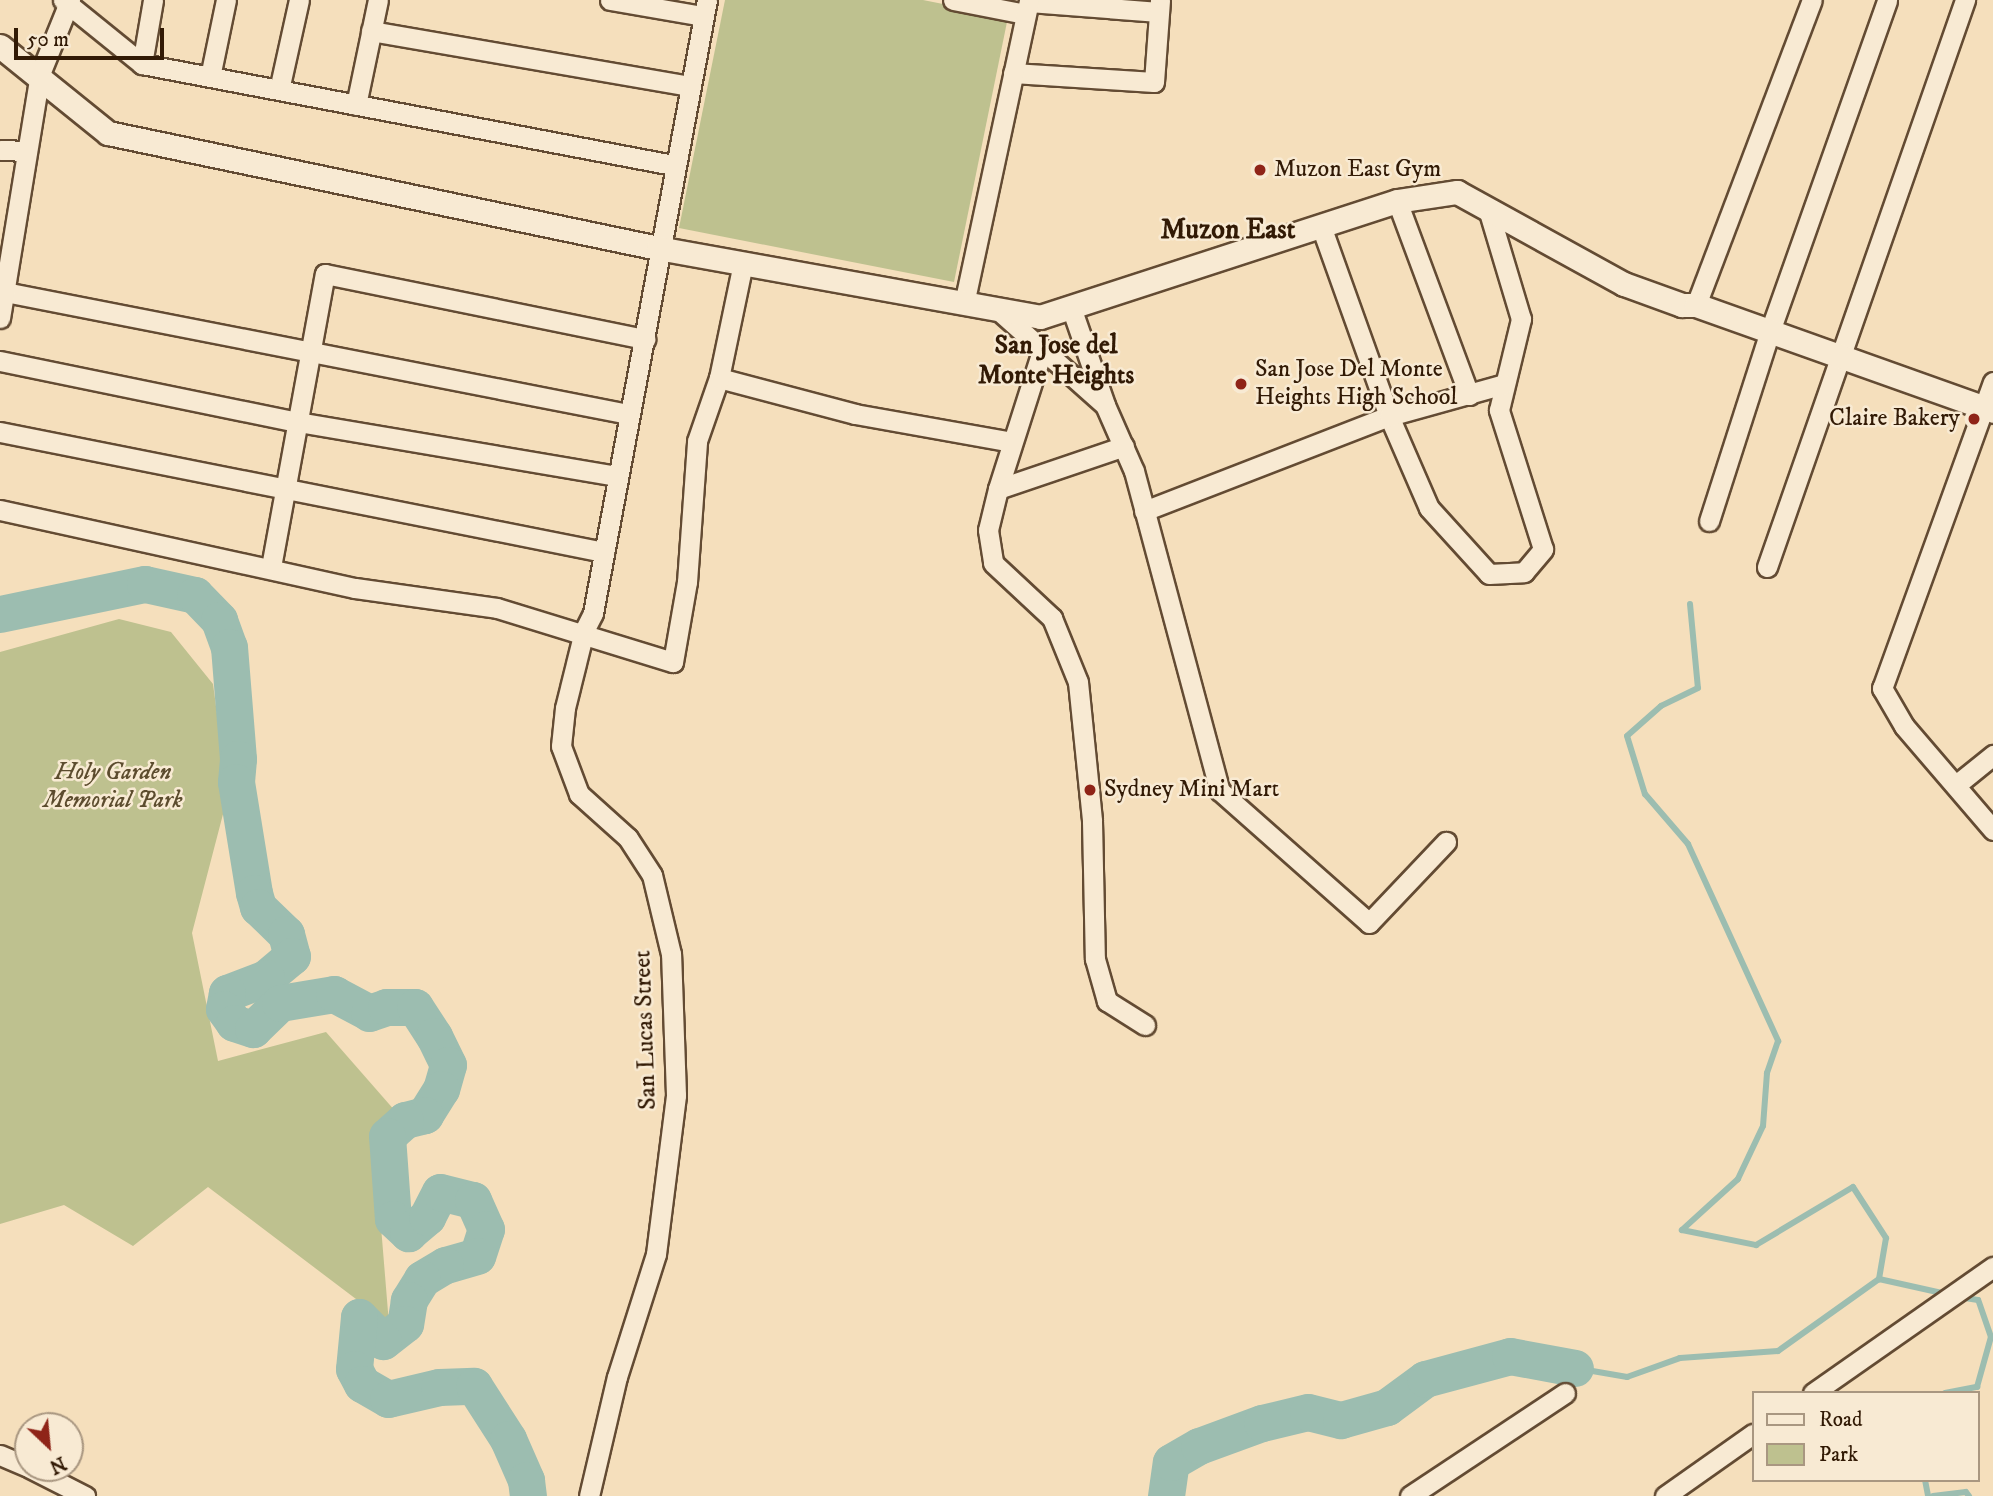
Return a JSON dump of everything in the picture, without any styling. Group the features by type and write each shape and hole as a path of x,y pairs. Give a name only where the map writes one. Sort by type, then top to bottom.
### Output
{"street":[{"path":"142,64 153,0"},
{"path":"211,77 226,0"},
{"path":"279,90 299,0"},
{"path":"356,105 378,0"},
{"path":"610,0 705,8"},
{"path":"953,0 1028,5 1159,6 1154,82 1013,73"},
{"path":"1696,305 1812,0"},
{"path":"1709,521 1769,334 1888,0"},
{"path":"1767,567 1965,0"},
{"path":"0,318 24,151 40,75 67,2 142,64 673,165"},
{"path":"964,304 1028,5"},
{"name":"San Lucas Street","path":"589,1496 617,1377 656,1254 676,1095 671,954 652,875 628,838 579,794 561,746 565,708 584,631 593,613 628,414 645,339 673,165 705,8"},
{"path":"371,31 688,86"},
{"path":"0,46 40,75 108,133 658,247 1040,317 1072,310 1397,201 1457,192 1624,284 1682,305 1696,305 1769,334 1839,356 1988,410"},
{"path":"0,150 24,151"},
{"path":"1397,201 1469,394"},
{"path":"1321,226 1389,416 1429,508 1489,574 1524,572 1543,549 1499,411 1521,318 1488,209"},
{"path":"0,510 271,567 355,588 497,608 584,631 673,662 687,582 697,441 719,378 743,263"},
{"path":"271,567 314,352 325,274 645,339"},
{"path":"5,292 628,414"},
{"path":"998,310 1105,405"},
{"path":"1072,310 1105,405 1124,446 1144,510 1220,792 1369,923 1446,842"},
{"path":"1042,351 1012,442 988,530 993,563 1052,618 1078,682 1092,821 1096,959 1107,1001 1145,1025"},
{"path":"0,361 298,422 617,476"},
{"path":"719,378 855,414 1012,442"},
{"path":"1993,382 1988,410 1882,688 1904,726 1993,830"},
{"path":"1144,510 1389,416 1504,384"},
{"path":"0,432 604,552"},
{"path":"998,489 1124,446"},
{"path":"1956,785 1993,755"},
{"path":"1816,1391 1993,1266"},
{"path":"1410,1496 1565,1393"},
{"path":"1665,1496 1752,1435"},
{"path":"58,1482 85,1496"}],"green space":[{"path":"725,0 923,0 1008,17 954,282 679,228"},
{"name":"Holy Garden Memorial Park","path":"119,619 171,632 213,684 228,795 192,933 218,1061 326,1032 396,1112 374,1141 389,1324 208,1187 133,1246 64,1205 0,1224 0,652"}],"waterway":[{"path":"0,614 145,584 195,595 219,620 229,647 238,759 236,782 254,893 258,907 286,934 292,956 266,978 227,993 224,1009 234,1023 253,1029 280,1003 334,994 369,1013 386,1007 415,1007 434,1036 448,1065 441,1089 425,1115 405,1120 387,1136 393,1219 408,1233 427,1217 440,1192 473,1200 486,1229 477,1256 445,1265 422,1279 409,1300 405,1324 383,1341 359,1317 354,1369 362,1384 388,1399 439,1387 474,1386 508,1439 526,1480 528,1496"},
{"path":"1690,604 1698,688 1661,706 1627,736 1645,794 1688,844 1778,1041 1767,1073 1763,1126 1738,1179 1682,1230 1756,1245 1853,1187 1886,1238 1879,1279 1946,1294"},
{"path":"1575,1368 1627,1377 1680,1358 1778,1351 1879,1279"},
{"path":"1956,1391 1977,1387 1991,1337 1978,1300 1960,1297"},
{"path":"1166,1496 1171,1462 1199,1446 1262,1423 1308,1412 1341,1420 1387,1407 1425,1379 1510,1356 1575,1368"},
{"path":"1925,1482 1928,1496"},
{"path":"1933,1496 1966,1492 1969,1496"}],"place":[{"name":"Muzon East Gym","path":"1260,170"},
{"name":"San Jose Del Monte Heights High School","path":"1241,384"},
{"name":"Claire Bakery","path":"1974,419"},
{"name":"Sydney Mini Mart","path":"1090,790"}],"district":[{"name":"Muzon East","path":"1228,230"},
{"name":"San Jose del Monte Heights","path":"1056,361"}]}
